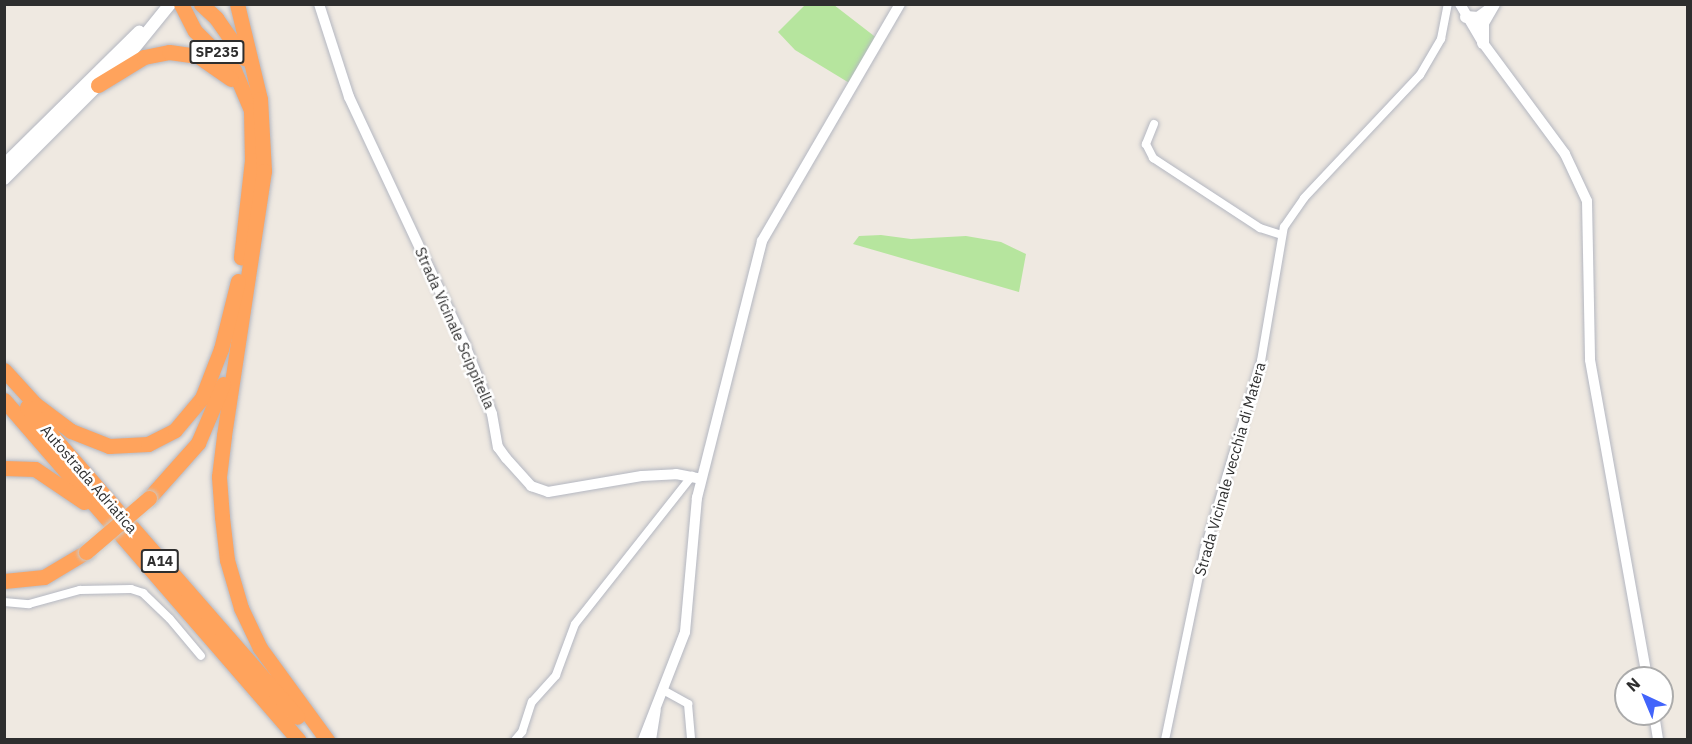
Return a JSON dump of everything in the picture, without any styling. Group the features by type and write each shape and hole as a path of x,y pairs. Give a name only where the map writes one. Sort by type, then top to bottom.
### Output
{"highway":[{"name":"SP235","path":"181,4 195,31 234,70 249,103"},
{"name":"SP235","path":"201,4 226,30 253,74"},
{"path":"4,581 44,577 86,552 149,498 198,443 219,400 232,344 264,171 262,118 237,4"},
{"path":"98,85 144,57 179,52 198,56 220,68 249,103 252,150 242,289 219,477 227,560 241,608 260,648 327,740"},
{"path":"4,370 34,404 71,431 109,446 148,444 175,430 202,398 242,289"},
{"name":"Autostrada Adriatica","path":"4,381 316,740"},
{"name":"Autostrada Adriatica","path":"4,400 300,740"},
{"path":"4,468 35,469 78,496 185,609"}],"main road":[{"path":"148,23 162,4"},
{"path":"4,165 169,4"},
{"path":"4,179 98,85 169,4"},
{"path":"1477,4 1489,6"},
{"path":"1466,17 1478,18 1489,6"},
{"path":"1483,43 1483,22 1489,6"}],"street":[{"name":"Strada Vicinale Scippitella","path":"319,4 349,97 471,358 492,414 497,442 506,458 531,486 548,492 642,476 696,478"},
{"path":"643,740 685,632 696,478 762,241 900,4"},
{"name":"Strada Vicinale vecchia di Matera","path":"1165,740 1204,551 1262,361 1281,235 1295,208 1420,75 1441,39 1448,4"},
{"path":"1460,4 1483,43 1565,154 1587,201 1590,360 1645,666"},
{"path":"1154,124 1146,149 1153,158 1260,228 1281,235"},
{"path":"515,740 522,732 532,702 556,675 575,624 696,478"},
{"path":"4,602 29,604 80,590 131,589 143,593 170,619 201,656"},
{"path":"663,690 688,704 691,740"},
{"path":"652,740 658,704"}],"green space":[{"path":"805,5 834,5 878,39 851,84 795,50 778,32"},
{"path":"881,235 911,239 966,236 1001,242 1026,254 1019,292 853,244 859,236"}]}
